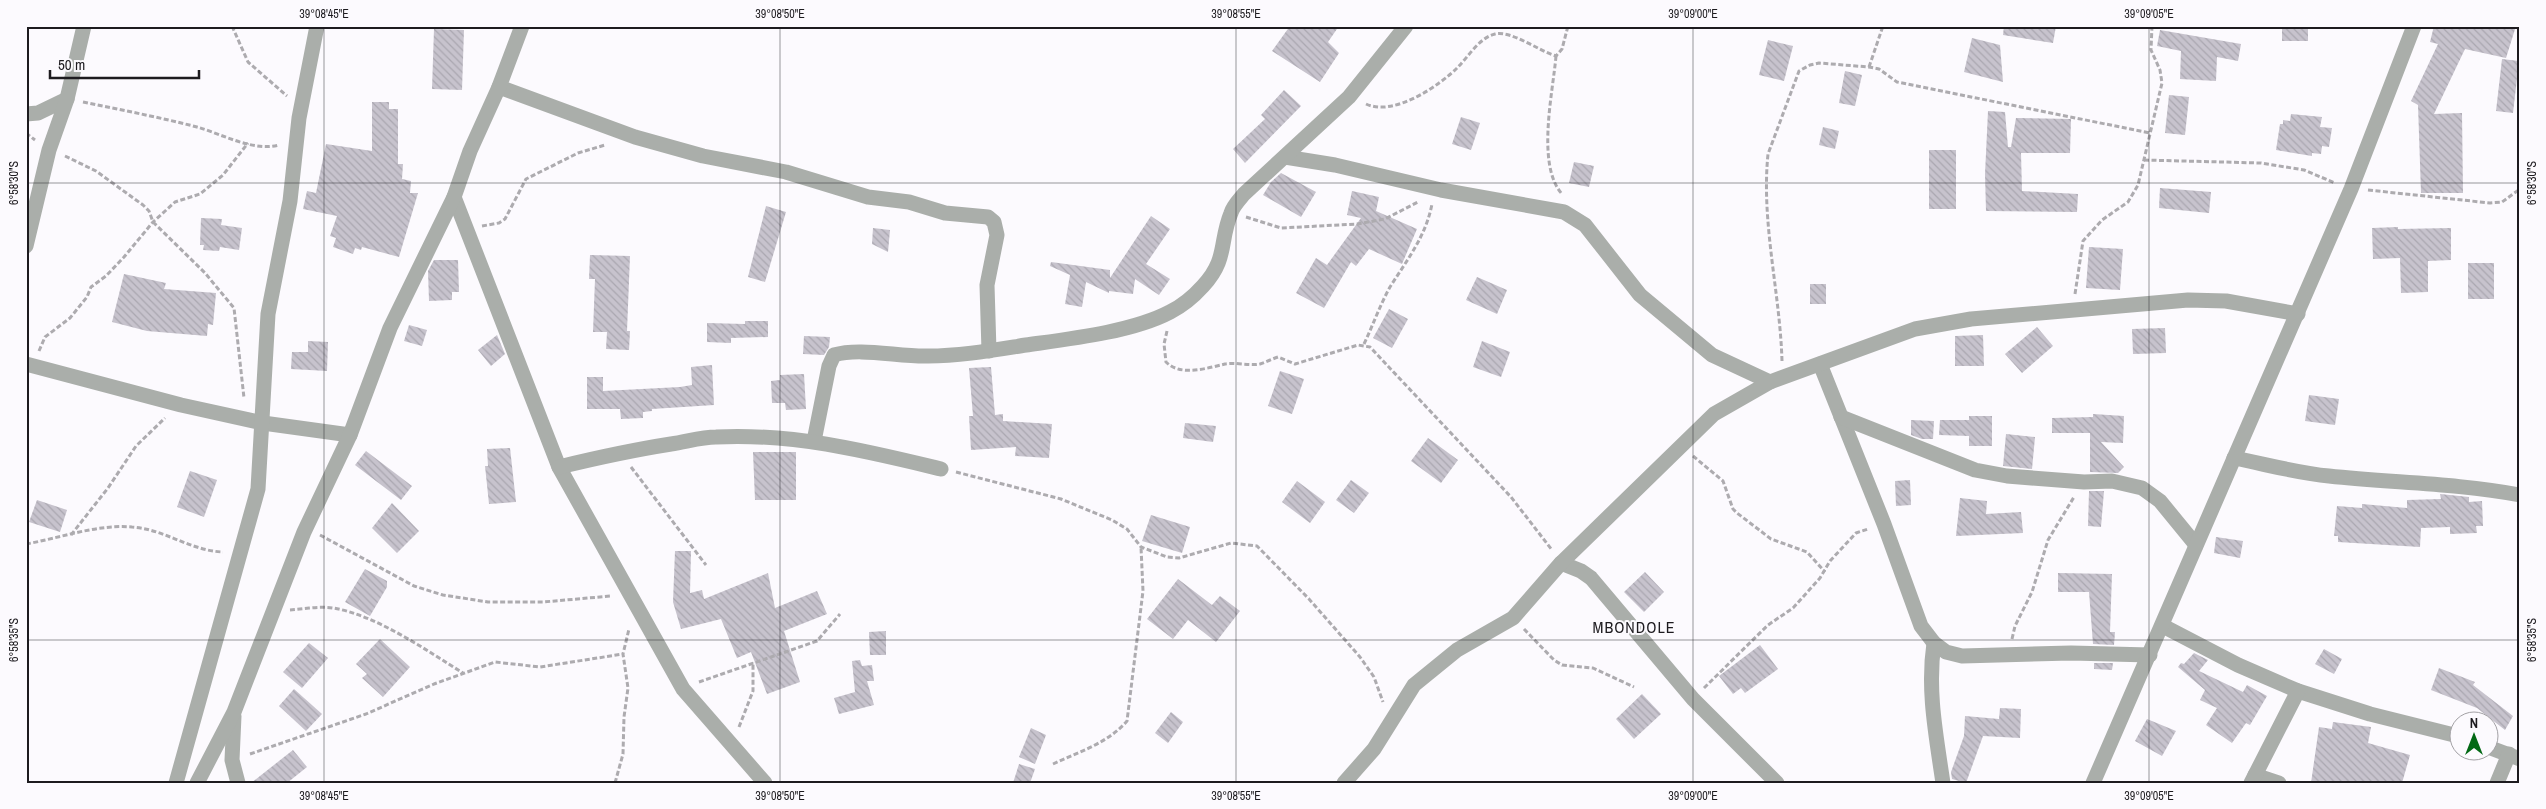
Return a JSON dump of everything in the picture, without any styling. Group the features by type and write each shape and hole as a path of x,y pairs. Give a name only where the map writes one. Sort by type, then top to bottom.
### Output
{"street":[{"path":"26,246 49,150 67,99 84,26"},
{"path":"176,783 242,553 258,489 268,314 290,201 299,118 317,26"},
{"path":"197,783 234,712 306,528 350,435 390,328 454,197 470,151 499,87 522,26"},
{"path":"814,441 829,366 834,355 845,352 958,356 1090,336 1170,312 1203,286 1215,270 1224,252 1227,225 1231,211 1244,194 1349,97 1406,26"},
{"path":"2093,783 2298,314 2351,189 2414,26"},
{"path":"499,87 635,137 703,156 786,172 868,197 909,202 946,213 988,217 994,222 997,235 987,285 988,350"},
{"path":"26,114 38,113 67,99"},
{"path":"1285,158 1335,165 1437,192 1564,212 1576,217 1585,225 1640,295 1712,355 1776,380"},
{"path":"454,197 559,467 683,689 764,783"},
{"path":"1344,783 1374,749 1414,685 1456,650 1513,618 1561,563 1714,414 1776,380 1915,330 1971,319 2188,300 2226,301 2298,314"},
{"path":"1820,364 1884,524 1921,626 1934,643 1946,652 1962,656 2150,655"},
{"path":"29,365 181,405 263,423 350,435"},
{"path":"1841,417 1975,470 2007,476 2084,482 2112,481 2142,488 2160,501 2196,545"},
{"path":"559,467 620,452 714,437 761,437 814,441 941,469"},
{"path":"2234,458 2327,476 2419,482 2520,495"},
{"path":"1561,563 1581,571 1591,578 1693,698 1777,783"},
{"path":"2163,626 2238,665 2298,691 2370,714 2448,734"},
{"path":"1934,643 1930,695 1943,783"},
{"path":"2279,783 2253,779 2298,691"},
{"path":"234,712 232,760 238,783"},
{"path":"2497,783 2515,757 2498,751"}],"path":[{"path":"232,26 248,62 290,99 299,118"},
{"path":"1564,196 1556,186 1548,159 1548,144 1556,56 1562,49 1568,26"},
{"path":"1869,67 1883,26"},
{"path":"2074,309 2083,241 2102,220 2134,194 2144,160 2162,83 2160,70 2151,50 2152,26"},
{"path":"1349,97 1370,106 1382,108 1419,95 1436,86 1485,39 1496,34 1509,36 1556,56"},
{"path":"1776,380 1781,328 1767,205 1768,154 1799,71 1819,63 1869,67 1880,69 1897,82 2150,133"},
{"path":"67,99 197,128 265,147 296,139"},
{"path":"29,365 45,337 70,318 88,297 91,287 124,257 153,222 175,202 200,194 223,175 248,143"},
{"path":"466,228 498,223 505,219 526,179 578,153 606,145"},
{"path":"49,150 96,171 121,187 149,211 153,222 205,273 234,308 247,418"},
{"path":"2144,160 2261,163 2304,170 2351,189 2490,202 2502,202 2520,189"},
{"path":"1231,211 1281,228 1357,224 1384,219 1437,192"},
{"path":"1170,312 1164,356 1166,362 1172,368 1201,370 1227,364 1258,364 1278,357 1295,364 1364,344 1390,288 1412,256 1429,220 1437,192"},
{"path":"1364,344 1376,352 1469,450 1511,497 1561,563"},
{"path":"71,535 108,488 136,446 150,430 181,405"},
{"path":"1681,447 1723,481 1732,509 1771,539 1808,552 1825,572"},
{"path":"620,452 706,565"},
{"path":"941,469 1060,498 1112,520 1127,530 1141,547 1173,559 1231,543 1257,546 1309,599 1360,657 1374,678 1390,721"},
{"path":"2014,657 2012,633 2032,592 2048,540 2084,482"},
{"path":"1693,698 1768,624 1793,608 1825,572 1830,561 1856,533 1884,524"},
{"path":"26,544 112,527 132,526 152,530 205,551 242,553"},
{"path":"306,528 370,560 414,586 443,595 488,602 632,599 623,654 628,688 624,717 622,764 615,783"},
{"path":"1053,764 1106,740 1119,730 1127,720 1143,591 1141,547"},
{"path":"274,612 331,608 347,612 373,622 423,648 463,674"},
{"path":"683,689 753,662 817,641 840,614"},
{"path":"1513,618 1554,660 1562,665 1598,670 1634,687"},
{"path":"232,760 366,714 495,662 540,667 623,654"},
{"path":"731,746 753,691 753,662"}],"building":[{"path":"1290,26 1339,26 1328,42 1339,53 1320,82 1272,51"},
{"path":"2004,26 2056,26 2053,43 2003,35"},
{"path":"2282,26 2308,26 2308,41 2282,41"},
{"path":"2434,26 2516,26 2506,58 2465,49 2434,114 2462,113 2463,193 2421,193 2418,105 2411,101 2438,44 2430,42"},
{"path":"434,29 464,30 462,90 432,89"},
{"path":"2160,30 2241,44 2238,61 2217,57 2216,81 2180,79 2181,51 2157,46"},
{"path":"1972,38 2000,45 2003,82 1964,72"},
{"path":"1768,40 1793,46 1784,81 1759,75"},
{"path":"2502,59 2519,61 2513,113 2496,111"},
{"path":"1845,71 1862,75 1855,106 1839,103"},
{"path":"1284,90 1301,106 1245,163 1233,149 1265,119 1261,115"},
{"path":"2169,95 2189,97 2185,135 2165,133"},
{"path":"372,102 389,102 389,109 398,109 398,164 403,164 402,179 411,181 410,193 418,193 399,257 362,247 361,250 355,248 353,254 333,247 336,238 330,236 337,216 303,209 307,191 316,193 326,144 372,151"},
{"path":"1988,111 2005,112 2008,147 2011,147 2016,118 2071,119 2070,153 2021,153 2022,191 2078,194 2077,212 1986,211 1985,174"},
{"path":"2291,114 2322,117 2320,127 2332,128 2329,147 2322,146 2321,154 2312,153 2312,156 2276,150 2280,124 2283,124 2283,120 2290,121"},
{"path":"1461,117 1480,123 1471,150 1452,144"},
{"path":"1823,127 1839,131 1835,149 1819,145"},
{"path":"1929,150 1956,150 1956,209 1929,209"},
{"path":"1574,162 1594,166 1589,187 1569,183"},
{"path":"1281,173 1316,192 1301,217 1263,195 1271,182"},
{"path":"2160,188 2211,192 2209,213 2159,208"},
{"path":"1352,191 1379,197 1376,211 1417,229 1402,264 1369,249 1356,266 1351,262 1324,308 1296,293 1316,258 1327,265 1361,218 1347,215"},
{"path":"766,206 786,212 765,282 748,277"},
{"path":"1151,216 1170,229 1146,264 1170,279 1159,295 1135,279 1133,294 1109,291 1109,293 1086,282 1082,307 1065,304 1070,275 1050,266 1051,262 1110,270 1110,278"},
{"path":"201,218 222,219 221,225 242,228 239,250 220,247 219,251 203,250 204,245 200,245"},
{"path":"2398,227 2398,229 2451,228 2451,260 2428,261 2428,292 2401,293 2400,258 2373,259 2372,228"},
{"path":"873,228 890,230 888,252 872,244"},
{"path":"2089,247 2123,249 2120,290 2086,288"},
{"path":"590,255 630,256 627,331 630,331 629,350 606,349 607,332 593,332 595,279 589,279"},
{"path":"434,260 458,260 459,292 452,292 452,300 429,301 428,271"},
{"path":"2468,263 2494,263 2494,299 2468,299"},
{"path":"124,274 166,283 164,289 216,293 213,325 208,324 207,336 147,331 112,322"},
{"path":"1477,277 1507,290 1497,314 1466,300"},
{"path":"1810,284 1826,284 1826,304 1810,304"},
{"path":"1389,309 1408,319 1392,348 1373,338"},
{"path":"745,321 768,321 768,337 731,338 731,343 707,342 707,323 745,324"},
{"path":"409,325 427,330 422,346 404,341"},
{"path":"2037,327 2053,346 2022,373 2005,354"},
{"path":"2165,328 2166,353 2133,354 2132,329"},
{"path":"497,335 505,354 491,366 478,350"},
{"path":"1983,335 1984,366 1955,366 1955,336"},
{"path":"804,336 830,337 829,347 824,355 803,354"},
{"path":"308,341 328,342 327,371 291,369 292,352 308,352"},
{"path":"1482,341 1510,352 1501,377 1473,367"},
{"path":"712,365 714,405 652,409 652,411 643,412 643,418 621,419 620,409 587,409 587,377 603,377 603,391 680,387 692,385 691,367"},
{"path":"991,367 995,415 1003,414 1003,421 1052,424 1049,458 1015,456 1016,447 971,450 969,416 973,416 969,368"},
{"path":"1280,371 1304,379 1292,414 1268,406"},
{"path":"804,374 806,409 786,410 785,403 772,403 771,381 780,380 780,375"},
{"path":"2309,395 2339,399 2335,425 2305,421"},
{"path":"2093,414 2124,416 2123,443 2101,442 2124,467 2118,473 2090,472 2090,433 2052,433 2052,418 2093,417"},
{"path":"1969,416 1992,416 1992,446 1969,446 1969,436 1939,435 1940,420 1969,420"},
{"path":"1911,420 1934,421 1933,439 1922,439 1911,435"},
{"path":"1185,423 1216,426 1213,442 1183,438"},
{"path":"2006,434 2035,437 2032,469 2003,466"},
{"path":"1428,438 1458,460 1441,483 1411,461"},
{"path":"510,448 516,502 489,504 485,466 488,466 487,449"},
{"path":"366,451 412,486 401,500 355,465"},
{"path":"753,452 796,452 796,500 755,500"},
{"path":"190,471 217,480 204,517 177,507"},
{"path":"1351,480 1369,493 1354,513 1336,500"},
{"path":"1910,480 1911,505 1896,506 1895,481"},
{"path":"1297,481 1325,502 1310,523 1282,502"},
{"path":"2089,491 2104,491 2101,527 2088,526"},
{"path":"2440,494 2469,497 2469,502 2482,501 2483,526 2476,526 2477,533 2450,534 2450,527 2421,528 2420,547 2338,542 2338,536 2334,536 2337,506 2362,508 2362,504 2407,508 2407,500 2441,499"},
{"path":"1960,498 1987,501 1986,514 2021,512 2023,533 1956,536"},
{"path":"37,500 67,510 60,532 29,522"},
{"path":"392,503 419,531 397,553 372,528"},
{"path":"1151,515 1190,527 1182,553 1142,541"},
{"path":"2216,537 2243,541 2240,558 2214,553"},
{"path":"675,551 691,551 690,593 702,590 704,599 768,573 775,608 817,591 827,614 784,631 800,682 767,694 751,652 737,658 721,619 681,629 673,602"},
{"path":"365,569 387,581 387,587 370,616 345,602"},
{"path":"1645,572 1664,592 1644,612 1624,592"},
{"path":"2058,573 2112,574 2110,632 2115,632 2114,645 2093,644 2089,592 2058,592"},
{"path":"1178,579 1212,605 1220,596 1240,611 1216,642 1188,620 1173,639 1147,619"},
{"path":"886,631 886,655 870,655 869,632"},
{"path":"380,639 410,667 383,697 362,678 367,674 356,664"},
{"path":"309,643 328,658 302,688 283,672"},
{"path":"1760,645 1778,669 1745,693 1741,688 1733,694 1719,676"},
{"path":"2324,649 2342,659 2334,674 2315,664"},
{"path":"2194,653 2208,660 2199,671 2243,692 2247,685 2267,696 2250,725 2246,723 2232,743 2206,725 2217,708 2200,700 2205,690 2178,667 2181,663 2184,664"},
{"path":"860,660 862,666 872,665 874,681 867,681 874,705 839,714 834,698 855,692 852,661"},
{"path":"2094,663 2113,663 2112,670 2094,669"},
{"path":"2439,668 2475,682 2473,685 2513,716 2505,730 2498,724 2498,712 2482,712 2477,708 2431,690"},
{"path":"294,689 322,714 306,731 279,706"},
{"path":"1642,694 1661,714 1634,739 1616,719"},
{"path":"2000,708 2021,709 2020,738 1983,736 1966,783 1952,779 1951,772 1964,736 1965,716 1999,719"},
{"path":"1171,712 1183,722 1168,743 1155,733"},
{"path":"2147,719 2176,731 2162,756 2135,741"},
{"path":"2333,722 2371,727 2368,743 2410,755 2402,783 2311,783 2319,727 2332,729"},
{"path":"1031,728 1046,735 1035,764 1019,757"},
{"path":"293,750 307,767 287,783 251,783"},
{"path":"1019,764 1035,769 1030,783 1013,783"}],"district":[{"name":"MBONDOLE","path":"1634,627"}]}
